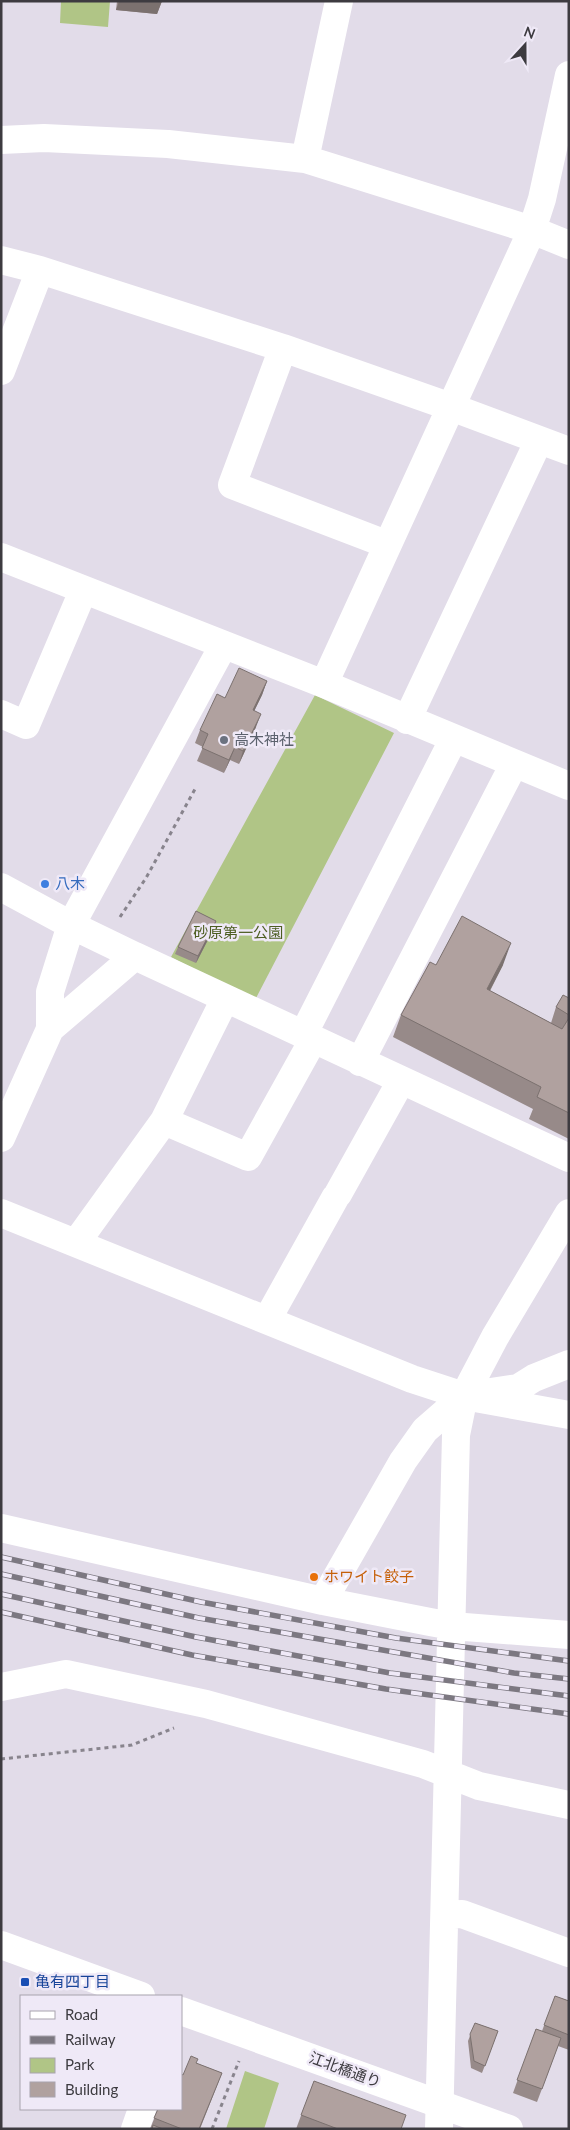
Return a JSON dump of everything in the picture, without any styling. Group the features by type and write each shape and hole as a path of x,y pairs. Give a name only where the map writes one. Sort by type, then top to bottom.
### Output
{"street":[{"path":"305,159 339,1"},
{"path":"324,684 386,544 452,407 532,230 542,199 569,75"},
{"path":"1,140 44,138 168,144 305,159 532,230 569,245"},
{"path":"1,260 40,270 283,348 452,407 569,451"},
{"path":"1,371 40,270"},
{"path":"283,348 232,485 386,544"},
{"path":"407,720 539,440"},
{"path":"1,557 83,591 324,684 453,740 569,786"},
{"path":"1,714 26,725 83,591"},
{"path":"1,1138 50,1029 50,992 71,925 223,646"},
{"path":"164,1121 248,1157 453,740"},
{"path":"360,1062 514,764"},
{"path":"1,887 71,925 225,999 569,1158"},
{"path":"50,1029 135,956"},
{"path":"76,1243 164,1121 225,999"},
{"path":"267,1320 401,1081"},
{"path":"1,1213 412,1379 464,1396 569,1415"},
{"path":"440,2117 456,1435 464,1396 495,1337 569,1213"},
{"path":"323,1601 404,1461 425,1430 464,1396 518,1388 534,1378 569,1364"},
{"path":"1,1528 323,1601 452,1626 569,1635"},
{"path":"1,1687 66,1674 206,1704 423,1764 479,1786 569,1804"},
{"path":"445,1915 462,1914 569,1953"},
{"path":"1,1945 138,1995"},
{"name":"江北橋通り","path":"182,2011 440,2117 509,2129"},
{"path":"135,2129 142,2110"}],"path":[{"path":"115,925 146,878 195,789"},
{"path":"1,1759 132,1745 186,1722 206,1704"},
{"path":"212,2129 239,2061"}],"green space":[{"path":"61,1 110,1 108,27 60,23"},
{"name":"砂原第一公園","path":"315,695 394,733 255,1000 171,957"},
{"path":"245,2071 279,2083 264,2129 226,2129"}],"building":[{"name":"高木神社","path":"239,668 267,681 253,710 261,714 243,751 235,747 229,760 202,748 208,734 200,730 217,694 225,698"},
{"path":"196,911 216,921 198,956 178,947"},
{"path":"462,916 511,943 487,989 562,1029 569,1018 569,1113 537,1097 541,1087 401,1015 430,962 436,965"},
{"path":"563,995 569,998 569,1015 556,1007"},
{"path":"555,1996 569,2001 569,2035 544,2025"},
{"path":"475,2023 498,2031 485,2066 474,2061 470,2034"},
{"path":"536,2029 561,2038 542,2089 517,2080"},
{"path":"191,2056 198,2059 196,2063 222,2073 199,2129 182,2129 154,2118 158,2110 182,2110 183,2075"},
{"path":"314,2081 406,2115 401,2129 338,2129 301,2115"},
{"path":"153,2125 163,2129 152,2129"}],"railway":[{"path":"1,1557 201,1602 396,1638 569,1661"},
{"path":"1,1574 199,1618 514,1673 569,1679"},
{"path":"1,1594 196,1637 390,1673 569,1696"},
{"path":"1,1612 192,1655 386,1689 569,1714"}],"place":[{"name":"高木神社","path":"224,740"},
{"name":"八木","path":"45,884"},
{"name":"ホワイト餃子","path":"314,1577"},
{"name":"亀有四丁目","path":"25,1982"}]}
